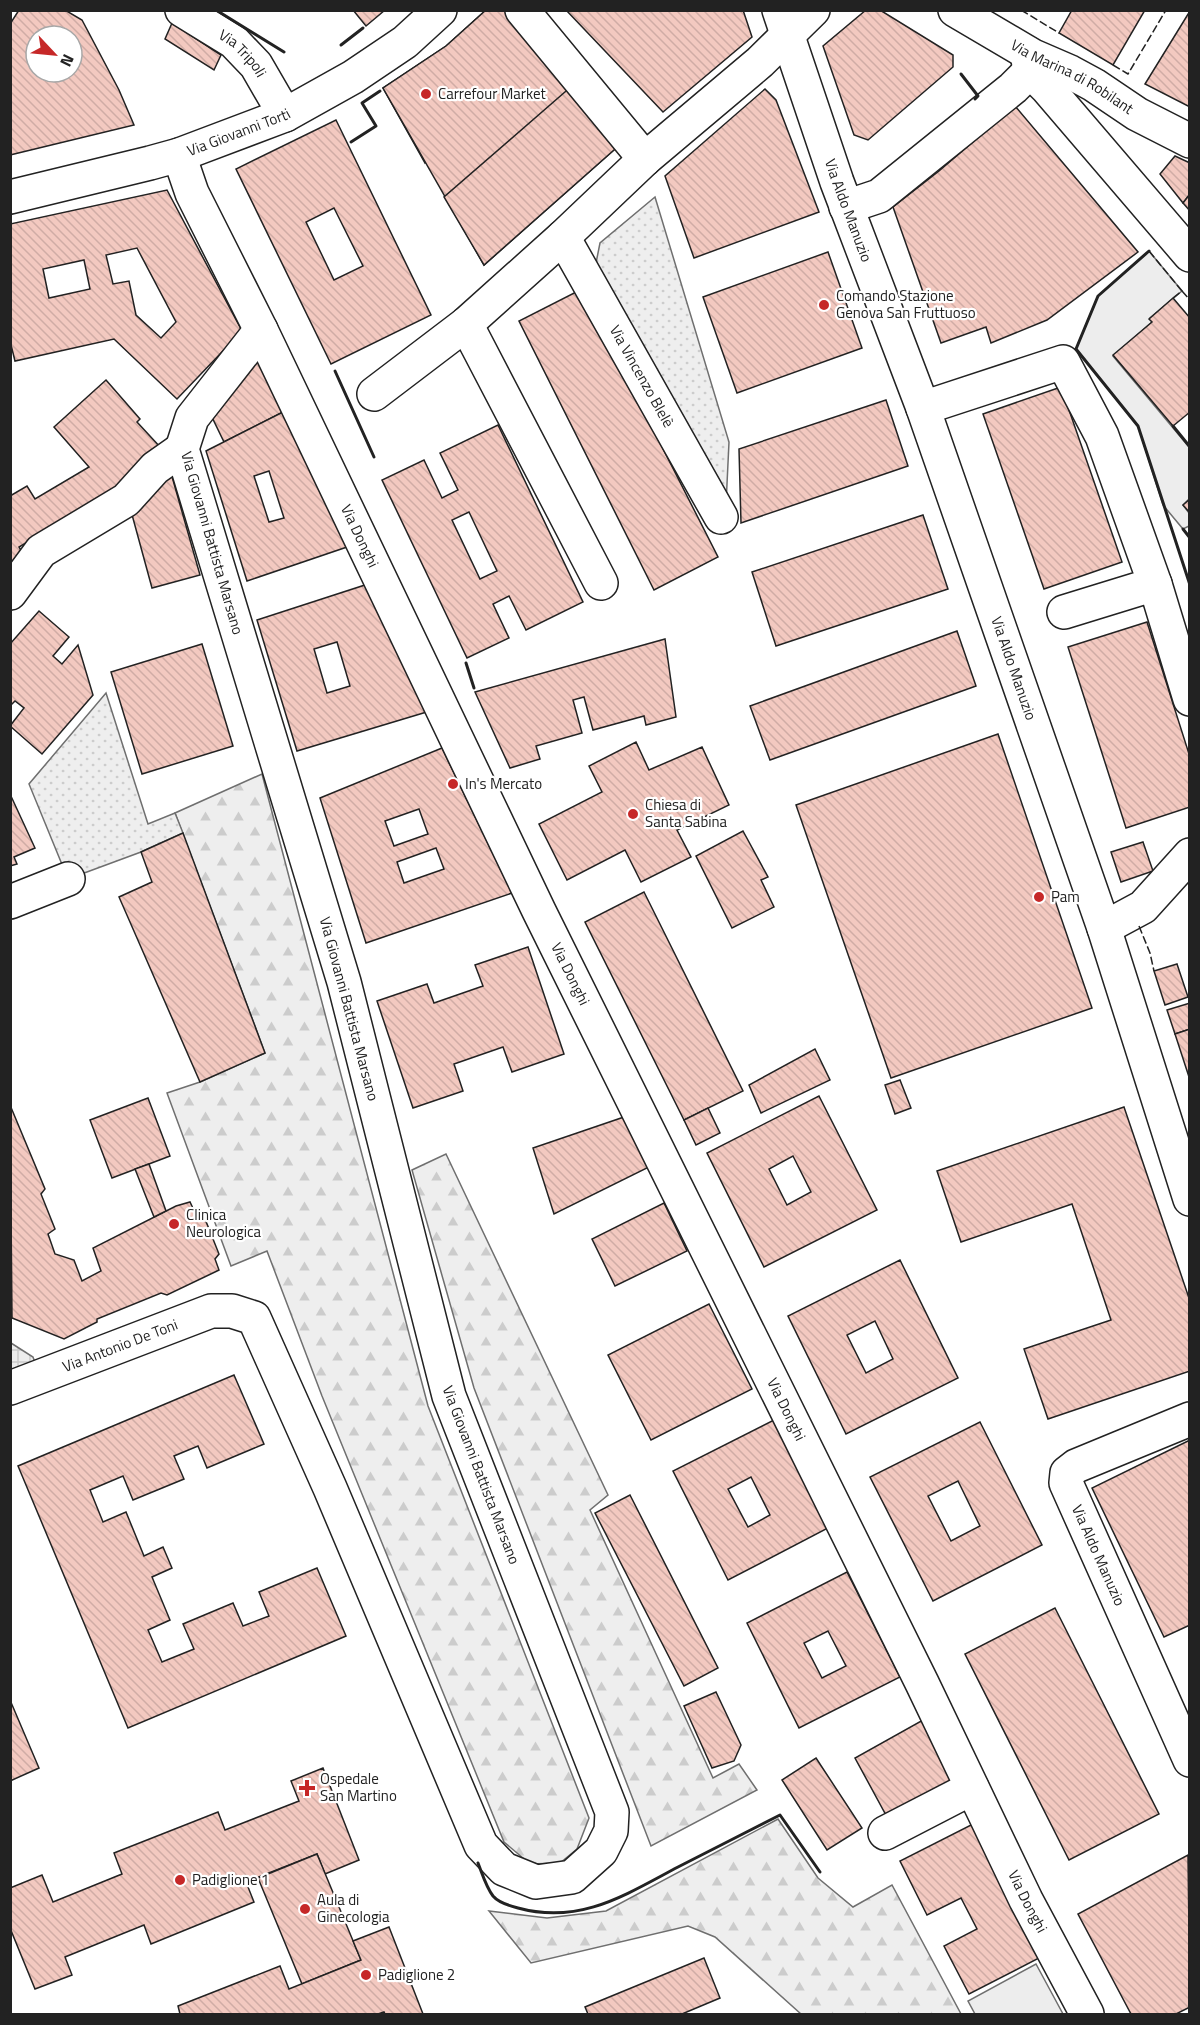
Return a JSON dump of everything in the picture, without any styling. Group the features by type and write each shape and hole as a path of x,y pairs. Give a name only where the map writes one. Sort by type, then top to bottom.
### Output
{"street":[{"name":"Via Tripoli","path":"182,10 234,42 256,65 285,115"},
{"name":"Via Giovanni Torti","path":"10,197 179,155 285,115 353,76 405,42 440,10"},
{"path":"522,10 645,159"},
{"path":"374,394 466,324 645,159 760,62 784,23 813,10"},
{"name":"Via Marina di Robilant","path":"956,10 1029,62 1070,72 1137,114 1190,141"},
{"name":"Via Aldo Manuzio","path":"784,23 846,207 923,408 1104,928 1190,1199"},
{"path":"846,207 879,196 1013,88 1029,62 1047,88 1190,255"},
{"name":"Via Donghi","path":"179,155 192,193 261,330 544,922 922,1683 1026,1900 1087,2014"},
{"name":"Via Vincenzo Blelè","path":"563,237 721,517"},
{"path":"466,324 601,583"},
{"name":"Via Giovanni Battista Marsano","path":"232,1311 254,1318 330,1488 482,1845 504,1869 536,1882 572,1877 601,1851 611,1831 612,1812 449,1396 344,982 182,449 192,418 261,330"},
{"path":"923,408 1063,362 1102,436 1155,584 1190,699"},
{"path":"10,593 41,551 126,500 155,468 182,449"},
{"path":"1064,612 1155,584"},
{"path":"1104,928 1143,907 1190,855"},
{"path":"10,902 68,879"},
{"name":"Via Antonio De Toni","path":"10,1388 211,1311 232,1311"},
{"name":"Via Aldo Manuzio","path":"1190,1419 1076,1466 1067,1473 1066,1483 1190,1760"},
{"path":"885,1833 972,1788"}],"green space":[{"path":"655,197 729,442 726,505 596,263 600,243"},
{"path":"106,693 148,824 175,813 183,833 141,852 68,879 29,784"},
{"path":"262,774 428,1406 589,1818 577,1849 560,1863 530,1864 504,1842 322,1396 267,1251 231,1266 167,1093 200,1082 265,1053 175,813"},
{"path":"446,1154 608,1495 590,1510 713,1778 739,1764 757,1790 651,1846 474,1388 412,1170"},
{"path":"778,1819 818,1878 853,1907 892,1885 961,2014 801,2014 715,1937 688,1926 531,1963 489,1911 547,1918 606,1911"}],"shaded area":[{"path":"1149,251 1182,291 1150,318 1152,322 1113,356 1189,447 1189,499 1183,505 1189,513 1189,526 1183,529 1163,505 1138,426 1076,349 1098,296"},
{"path":"11,1343 33,1357 44,1388 11,1401"},
{"path":"1036,1964 1063,2014 975,2014 968,2001"}],"building":[{"path":"19,10 65,10 82,20 119,90 134,125 10,155 10,24"},
{"path":"353,10 385,10 366,26"},
{"path":"486,10 510,10 546,53 425,163 383,88 446,46"},
{"path":"486,10 510,10 623,142 484,265 383,88 446,46"},
{"path":"566,10 743,10 752,37 663,112"},
{"path":"866,10 880,10 953,55 953,67 868,140 854,135 823,46"},
{"path":"1072,10 1145,10 1113,65 1059,33"},
{"path":"1190,11 1190,107 1145,84"},
{"path":"172,23 221,55 214,70 165,39"},
{"path":"573,85 623,142 484,265 444,197"},
{"path":"765,89 776,100 819,212 694,258 665,176"},
{"path":"1015,106 1138,252 1047,320 991,343 986,327 941,343 893,207"},
{"path":"336,120 431,315 331,364 236,169","holes":["334,208 363,266 334,280 306,222"]},
{"path":"1175,156 1190,163 1190,194 1183,203 1160,174"},
{"path":"167,190 242,331 177,399 114,339 15,361 10,341 10,224","holes":["137,248 176,322 161,338 136,315 129,281 113,284 106,255","84,260 90,289 49,298 43,269"]},
{"path":"1190,194 1190,211 1183,203"},
{"path":"828,252 862,348 737,393 703,297"},
{"path":"582,289 718,557 654,590 519,321"},
{"path":"1173,298 1190,318 1190,412 1173,426 1113,355 1152,322 1149,319"},
{"path":"256,357 283,412 224,442 210,413"},
{"path":"106,380 140,419 137,422 161,448 117,488 19,547 25,557 10,574 10,496 27,486 35,499 89,467 54,427"},
{"path":"1061,387 1122,562 1044,589 983,414"},
{"path":"886,400 908,466 741,523 739,449"},
{"path":"283,412 350,546 247,581 206,451","holes":["269,471 284,518 269,522 254,476"]},
{"path":"498,425 583,602 526,630 509,596 493,604 509,638 467,658 382,480 424,460 442,498 458,490 440,453","holes":["469,512 497,571 480,579 452,520"]},
{"path":"171,473 200,575 152,588 131,511"},
{"path":"1190,499 1190,513 1183,505"},
{"path":"923,515 948,589 776,646 752,572"},
{"path":"365,585 430,711 297,751 257,620","holes":["337,642 350,686 327,693 314,649"]},
{"path":"39,611 69,637 53,656 62,664 78,645 93,695 42,754 10,726 24,708 15,701 10,706 10,644"},
{"path":"1147,622 1190,757 1190,807 1126,828 1068,647"},
{"path":"957,631 976,686 770,760 750,706"},
{"path":"665,639 676,717 646,725 644,716 593,730 584,697 573,700 582,733 536,746 540,759 510,768 475,692"},
{"path":"202,644 233,746 142,774 111,672"},
{"path":"998,734 1092,1008 891,1078 796,805"},
{"name":"Chiesa di Santa Sabina","path":"636,742 649,770 702,747 729,805 677,830 691,857 641,882 625,850 567,880 539,824 602,792 589,766"},
{"path":"442,748 512,893 366,943 320,798","holes":["419,809 428,834 394,846 385,821","436,848 444,869 404,883 397,862"]},
{"path":"10,794 35,848 14,857 17,864 10,866"},
{"path":"743,831 768,877 761,880 774,907 732,928 696,856"},
{"path":"183,833 265,1053 200,1082 119,897 152,882 141,852"},
{"path":"1143,842 1153,871 1121,882 1111,852"},
{"path":"644,892 743,1091 684,1120 585,922"},
{"path":"528,947 564,1054 512,1072 503,1047 454,1064 463,1091 413,1108 377,1001 427,984 434,1003 483,986 475,965"},
{"path":"1177,964 1188,997 1165,1005 1154,971"},
{"path":"1190,1003 1190,1029 1175,1034 1167,1010"},
{"path":"1190,1029 1190,1080 1175,1034"},
{"path":"815,1049 830,1080 761,1113 749,1085"},
{"path":"900,1080 911,1108 895,1114 885,1085"},
{"path":"819,1096 877,1210 764,1267 707,1153","holes":["793,1156 811,1192 787,1205 769,1169"]},
{"path":"148,1098 170,1156 112,1178 90,1120"},
{"name":"Clinica Neurologica","path":"10,1105 45,1189 41,1194 55,1229 48,1234 55,1254 74,1260 82,1281 101,1271 93,1248 176,1206 190,1202 197,1217 205,1219 219,1254 215,1259 219,1270 167,1295 161,1293 97,1319 97,1322 64,1339 12,1318"},
{"path":"1124,1107 1190,1301 1190,1371 1048,1419 1024,1349 1111,1320 1072,1204 961,1242 937,1171"},
{"path":"708,1108 720,1133 696,1145 684,1120"},
{"path":"627,1116 651,1166 554,1214 533,1148"},
{"name":"Clinica Neurologica","path":"149,1164 166,1211 154,1217 135,1169"},
{"path":"664,1203 687,1251 615,1286 592,1239"},
{"path":"900,1260 958,1378 846,1434 788,1316","holes":["875,1321 893,1359 866,1373 847,1335"]},
{"path":"709,1304 752,1389 651,1440 608,1355"},
{"path":"234,1375 264,1444 207,1468 198,1446 174,1456 184,1479 133,1500 123,1476 90,1490 103,1522 126,1512 144,1556 163,1547 172,1568 152,1577 170,1620 148,1630 162,1662 194,1649 183,1624 233,1603 243,1626 269,1616 259,1592 317,1568 346,1636 128,1728 18,1466"},
{"path":"774,1420 828,1528 728,1580 673,1471","holes":["751,1477 770,1515 748,1527 728,1489"]},
{"path":"980,1422 1042,1545 933,1601 870,1477","holes":["958,1481 980,1526 951,1541 928,1496"]},
{"path":"1190,1440 1190,1625 1164,1637 1092,1488"},
{"path":"630,1495 718,1668 684,1686 595,1513"},
{"path":"847,1572 900,1677 799,1728 747,1623","holes":["828,1631 846,1666 822,1678 804,1643"]},
{"path":"1055,1608 1159,1814 1069,1860 965,1654"},
{"path":"716,1692 741,1745 734,1761 712,1768 684,1706"},
{"path":"10,1700 39,1768 10,1781"},
{"path":"923,1720 956,1779 887,1817 855,1758"},
{"path":"816,1758 862,1828 827,1850 782,1780"},
{"name":"Padiglione 1","path":"323,1768 359,1860 325,1874 317,1854 246,1882 254,1902 151,1944 144,1925 65,1957 72,1975 35,1989 10,1928 10,1888 42,1875 53,1902 122,1874 114,1853 218,1812 225,1830 299,1801 291,1781"},
{"path":"973,1824 1041,1957 969,1994 944,1946 977,1929 961,1898 927,1915 900,1861"},
{"name":"Aula di Ginecologia","path":"317,1854 361,1960 302,1984 258,1878"},
{"path":"1188,1855 1190,2007 1176,2014 1131,2014 1078,1914"},
{"name":"Padiglione 2","path":"389,1927 423,2014 385,2014 384,2012 378,2014 180,2014 178,2006 280,1966 289,1989 361,1960 353,1941"},
{"path":"704,1958 720,1998 682,2014 588,2014 585,2007"}],"fence":[{"path":"1021,10 1059,33"},
{"path":"1113,65 1128,74 1166,10"},
{"path":"1149,251 1182,291 1173,298"},
{"path":"1182,291 1190,300"},
{"path":"1139,926 1150,953 1154,971"}],"wall":[{"path":"216,10 284,52"},
{"path":"341,45 363,28"},
{"path":"961,74 978,96 975,99"},
{"path":"351,142 376,126 362,103 380,91"},
{"path":"1149,251 1098,296 1076,349 1138,426 1190,585"},
{"path":"335,371 374,457"},
{"path":"1173,426 1190,447"},
{"path":"1183,529 1190,538"},
{"path":"466,663 474,688"},
{"path":"478,1863 491,1892 504,1904 541,1912 562,1913 582,1910 639,1888 780,1815 820,1872"}],"place":[{"name":"Carrefour Market","path":"426,94"},
{"name":"Comando Stazione Genova San Fruttuoso","path":"824,305"},
{"name":"In's Mercato","path":"453,784"},
{"name":"Chiesa di Santa Sabina","path":"633,814"},
{"name":"Pam","path":"1039,897"},
{"name":"Clinica Neurologica","path":"174,1224"},
{"name":"Ospedale San Martino","path":"307,1788"},
{"name":"Padiglione 1","path":"180,1880"},
{"name":"Aula di Ginecologia","path":"305,1909"},
{"name":"Padiglione 2","path":"366,1975"}]}
